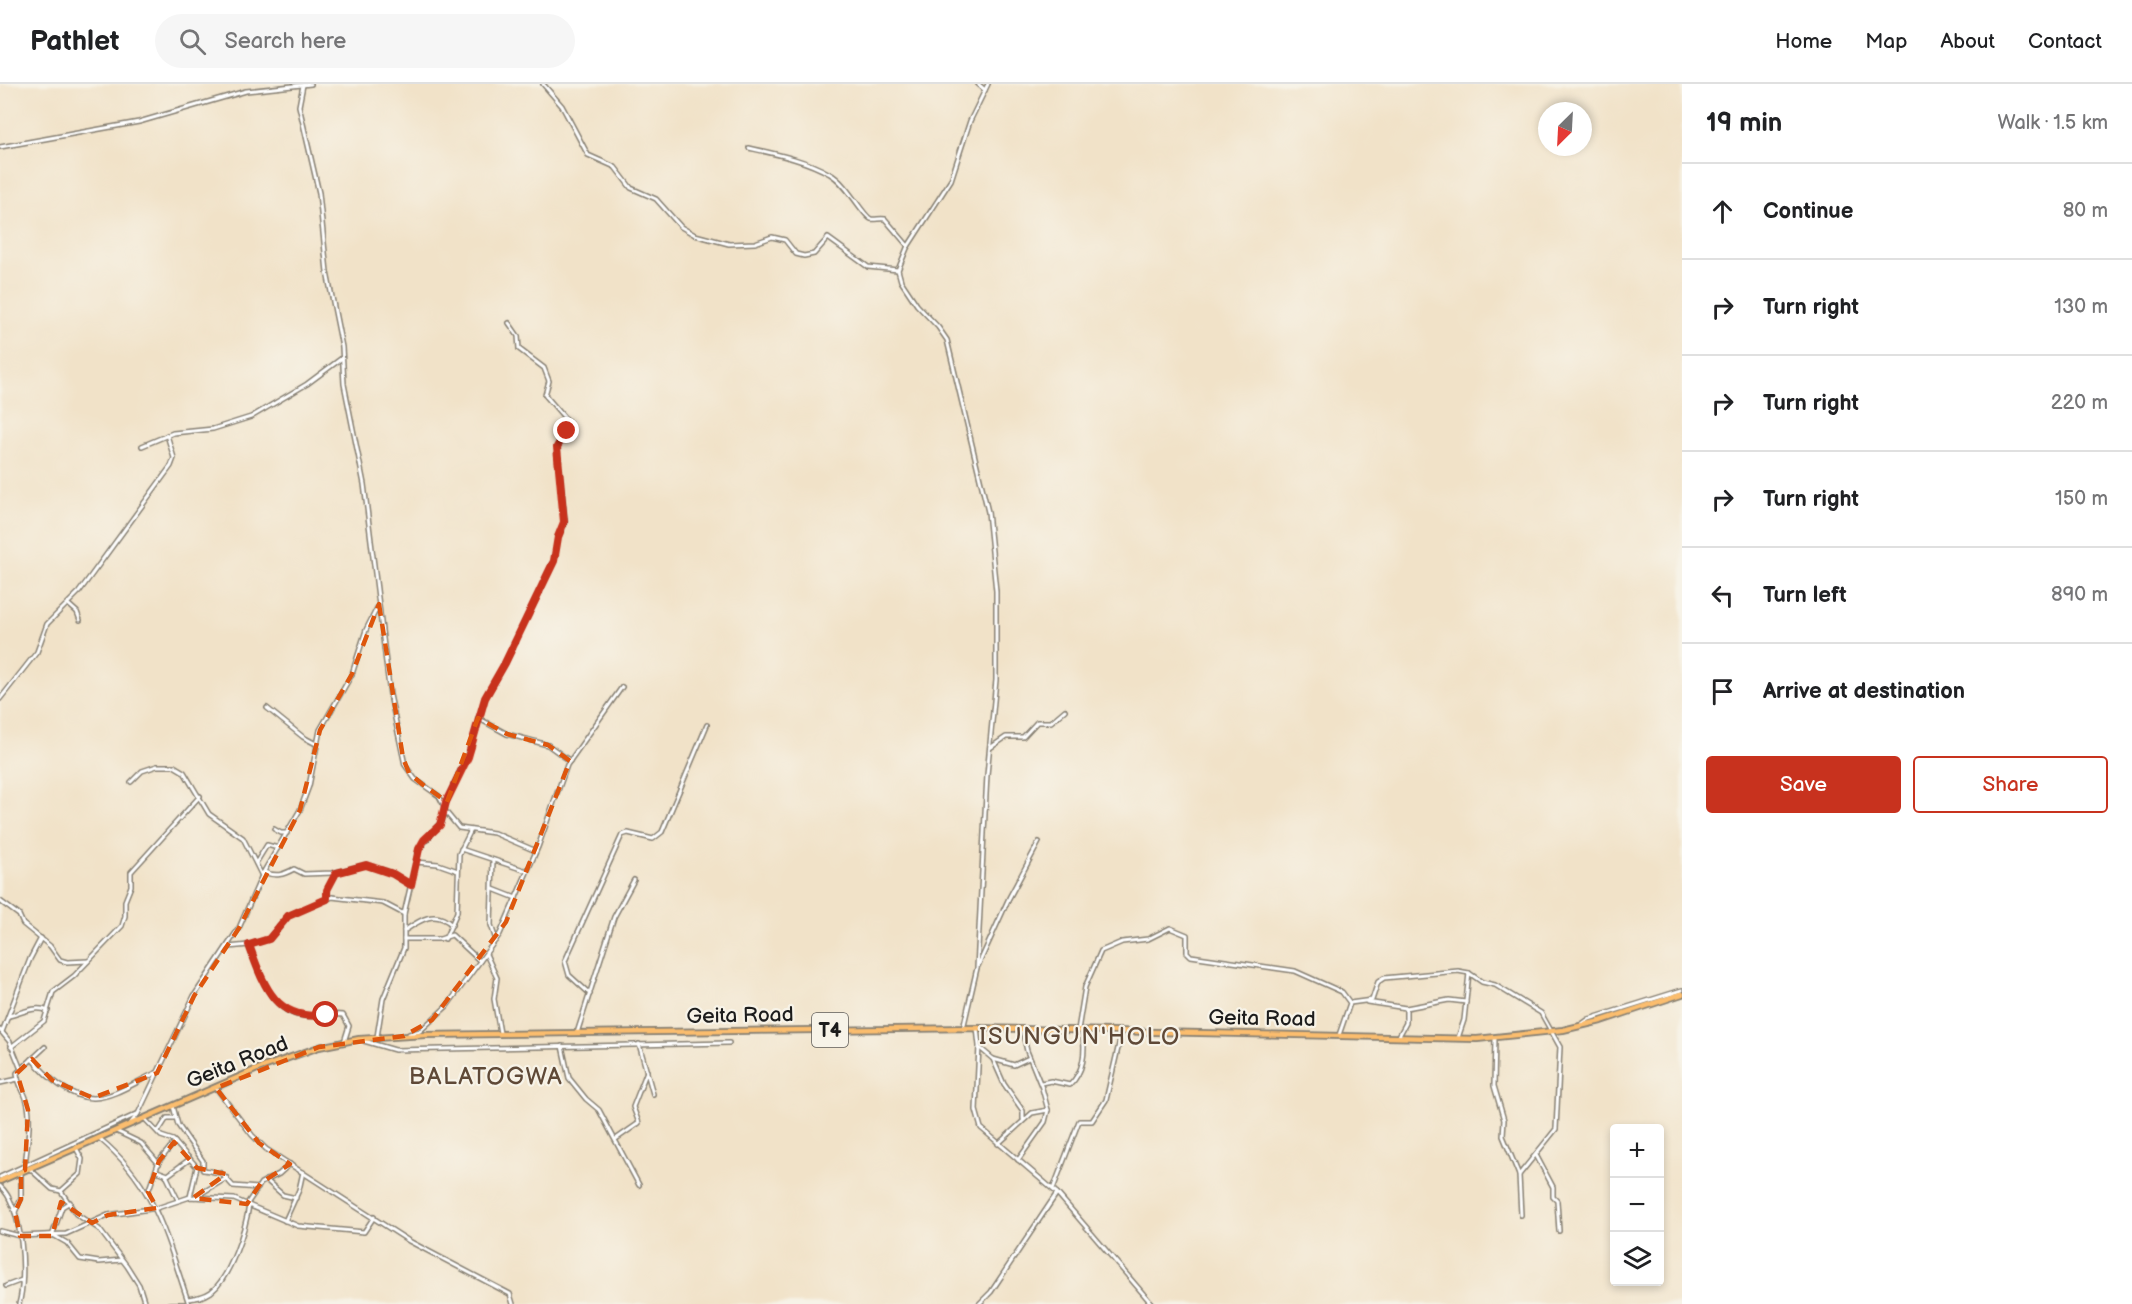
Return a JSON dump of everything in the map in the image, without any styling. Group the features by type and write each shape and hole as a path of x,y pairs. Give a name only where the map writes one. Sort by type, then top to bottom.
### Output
{"highway":[{"name":"Geita Road","path":"0,1179 145,1119 255,1070 358,1039 498,1034 977,1028 1398,1038 1495,1038 1580,1026 1682,992"}],"street":[{"path":"0,147 139,122 246,91 311,84"},
{"path":"543,84 562,106 588,155 615,166 631,188 656,199 681,227 694,235 729,244 755,243 772,237 785,240 796,254 804,256 814,254 830,238 868,267 898,270"},
{"path":"978,84 985,90"},
{"path":"963,1029 977,968 997,635 994,546 947,340 917,305 901,281 898,270 908,246 951,180 968,128 988,84"},
{"path":"303,85 299,106 319,193 327,272 343,357 344,384 364,484 390,694 405,765 415,779 439,796 445,809 459,828 494,833 536,851"},
{"path":"749,148 786,157 830,174 851,192 864,213 872,219 885,219 908,246"},
{"path":"377,1037 383,999 401,960 404,914 422,843 440,825 468,757 485,698 551,570 558,537 564,522 557,450 569,423 545,395 549,381 544,368 519,349 518,336 509,323"},
{"path":"142,446 168,435 213,429 251,417 307,384 343,357"},
{"path":"0,699 37,652 45,628 68,604 171,466 174,458 168,435"},
{"path":"68,604 77,612 80,620"},
{"path":"129,1125 138,1114 194,996 228,947 246,916 263,874 300,810 309,786 320,730 357,662 366,630 379,604"},
{"path":"404,1036 420,1031 447,1006 496,940 536,851 570,761 622,687"},
{"path":"267,708 303,737 316,744"},
{"path":"990,748 1006,737 1023,736 1036,722 1051,722 1065,710"},
{"path":"478,718 507,734 548,745 570,761"},
{"path":"590,993 568,975 565,970 565,961 622,835 628,833 653,839 662,832 707,725"},
{"path":"131,782 142,771 157,766 174,766 184,772 214,819 243,838 263,874"},
{"path":"11,1047 44,1021 53,992 74,976 110,941 124,921 125,901 131,886 131,872 200,796"},
{"path":"274,828 281,833 287,833"},
{"path":"445,939 457,912 461,849 471,830"},
{"path":"977,968 1009,898 1039,842"},
{"path":"256,862 267,844 278,848"},
{"path":"461,849 527,871"},
{"path":"493,860 494,898 491,925 496,940"},
{"path":"416,862 442,865 458,871"},
{"path":"263,874 285,874 294,869 304,874 336,873 366,865 393,874 411,885"},
{"path":"327,899 327,890 336,873"},
{"path":"576,1034 581,1028 614,917 634,880"},
{"path":"492,888 516,898"},
{"path":"228,947 249,945 269,939 288,916 327,899 362,898 383,903 404,914"},
{"path":"0,901 19,915 23,924 41,938 60,960 88,961"},
{"path":"404,931 428,916 436,917 452,925"},
{"path":"1040,1083 1051,1081 1070,1084 1083,1061 1080,1030 1085,987 1098,954 1106,947 1149,939 1166,928 1184,933 1188,939 1187,952 1191,956 1295,971 1341,992 1350,1003"},
{"path":"404,939 445,939 452,935 480,961"},
{"path":"21,1067 1,1031 9,1016 30,959 41,938"},
{"path":"249,945 261,976 283,1008 304,1016 343,1015 349,1026 344,1042"},
{"path":"486,954 497,978 494,999 498,1034"},
{"path":"1364,1002 1374,998 1378,982 1384,978 1452,972 1469,973 1482,982 1496,985 1541,1013 1560,1047 1557,1127 1519,1175"},
{"path":"1456,1039 1460,1037 1469,973"},
{"path":"1350,1003 1364,1002 1406,1008 1449,1000 1466,1002"},
{"path":"1338,1036 1350,1003"},
{"path":"1398,1038 1404,1030 1406,1008"},
{"path":"9,1016 24,1010 48,1011"},
{"path":"977,1028 979,1048 977,1116 981,1128 1057,1193 1152,1304"},
{"path":"1018,1160 1045,1122 1048,1110 1029,1058 1022,1029"},
{"path":"1053,1189 1078,1121 1092,1121 1106,1100 1122,1031"},
{"path":"1495,1038 1494,1086 1504,1120 1503,1136 1519,1175 1521,1215"},
{"path":"358,1039 394,1050 729,1043"},
{"path":"639,1044 653,1094"},
{"path":"562,1046 569,1078 586,1099 599,1110 639,1185"},
{"path":"45,1047 21,1067 18,1079 28,1110 27,1166 52,1189 61,1191 76,1214 92,1223 139,1285 145,1304"},
{"path":"979,1048 993,1059 1014,1065 1029,1058"},
{"path":"32,1059 52,1080 79,1094 93,1098 158,1073"},
{"path":"993,1059 1004,1084 1023,1111 1023,1119"},
{"path":"616,1139 639,1123 633,1107 647,1071"},
{"path":"0,1083 18,1079"},
{"path":"216,1088 259,1143 408,1241 510,1294 513,1304"},
{"path":"173,1106 174,1118 201,1157 205,1165 203,1170"},
{"path":"998,1144 1023,1119 1039,1110 1048,1110"},
{"path":"0,1179 138,1114"},
{"path":"158,1132 167,1118 174,1118"},
{"path":"145,1119 158,1132 175,1143 197,1168 218,1172 233,1186 258,1188"},
{"path":"115,1131 141,1143 159,1164"},
{"path":"99,1138 120,1156 148,1192 157,1208 187,1299 187,1304 170,1304"},
{"path":"148,1192 159,1164 175,1143"},
{"path":"61,1191 81,1171 82,1159 76,1148"},
{"path":"1536,1155 1552,1187 1552,1197 1557,1201 1559,1231"},
{"path":"166,1176 189,1159"},
{"path":"187,1299 201,1297 215,1289 239,1247 248,1205 258,1188 290,1164"},
{"path":"191,1197 197,1168"},
{"path":"157,1171 166,1176 178,1200"},
{"path":"15,1212 21,1199 21,1172"},
{"path":"285,1221 296,1198 303,1172"},
{"path":"0,1231 20,1236 73,1232 108,1215 157,1208 191,1197 227,1178"},
{"path":"266,1180 283,1195 296,1198"},
{"path":"0,1186 15,1212 20,1236 22,1280 19,1304"},
{"path":"979,1304 991,1292 1057,1193"},
{"path":"191,1197 230,1199 298,1226 362,1233 374,1217"},
{"path":"53,1235 62,1207 70,1202"},
{"path":"53,1235 67,1243 80,1259 99,1262 122,1260"},
{"path":"6,1286 22,1280"}],"highlighted area":[{"path":"379,604 403,758 409,773 422,784 447,802 478,718 507,734 548,745 570,761 506,922 432,1020 404,1036 319,1047 216,1088 259,1143 290,1164 261,1183 247,1204 193,1198 226,1174 197,1168 174,1142 159,1161 148,1192 157,1208 108,1215 92,1223 61,1202 52,1236 20,1236 15,1212 21,1199 21,1172 25,1170 28,1110 17,1073 32,1059 52,1080 93,1098 157,1073 194,996 239,928 300,810 320,730 352,674"}],"district":[{"name":"ISUNGUN'HOLO","path":"1080,1036"},
{"name":"BALATOGWA","path":"486,1076"}],"route":[{"path":"326,1015 304,1016 283,1008 261,976 249,945 269,939 288,916 327,899 327,890 336,873 366,865 389,872 411,885 419,849 424,840 440,825 446,802 468,757 485,698 505,663 554,561 559,533 564,525 557,447 567,431"}]}
